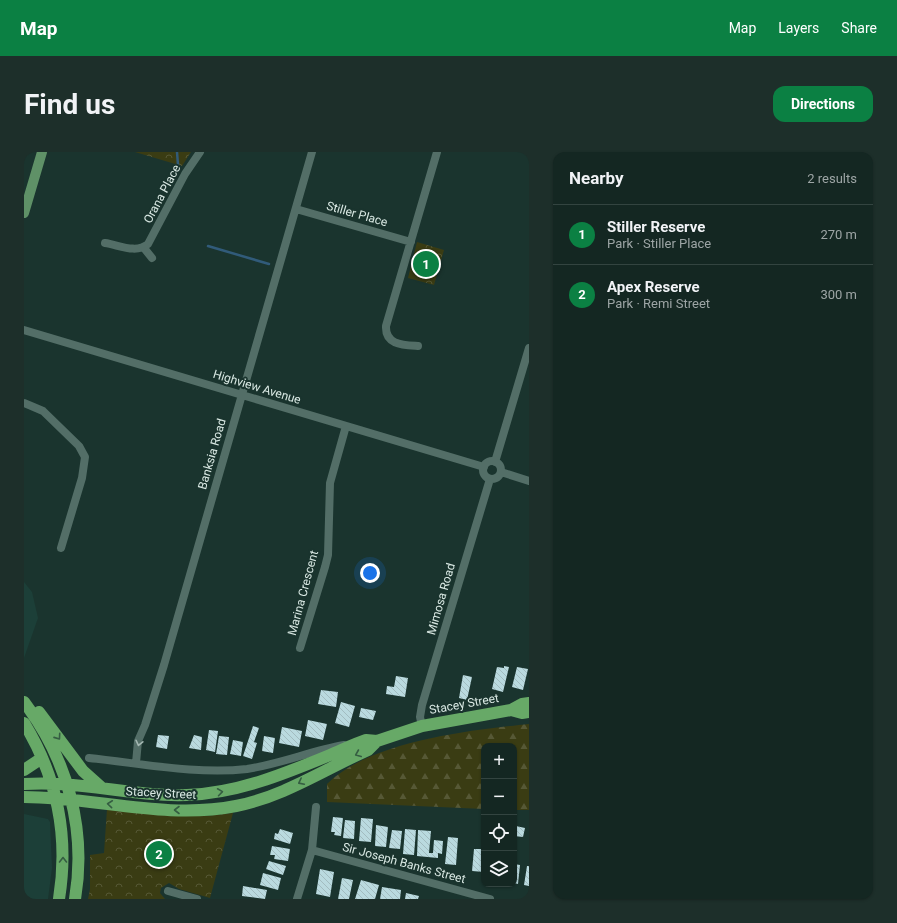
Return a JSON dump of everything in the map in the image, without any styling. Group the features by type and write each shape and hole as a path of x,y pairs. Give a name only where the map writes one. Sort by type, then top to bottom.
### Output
{"highway":[{"path":"24,697 42,714 83,771 96,784 103,788"},
{"path":"24,702 57,757 72,800 79,857 75,899"},
{"name":"Stacey Street","path":"24,784 68,785 180,795 230,790 274,777 359,742 366,740 377,741 422,726 511,710 522,704 529,703"},
{"name":"Stacey Street","path":"511,710 522,713 529,712"},
{"path":"24,723 42,758 57,798 62,830 63,858 59,899"},
{"name":"Stacey Street","path":"24,797 57,798 176,811 237,806 293,786 368,750 377,741"},
{"path":"24,770 42,758"}],"main road":[{"path":"24,213 42,152"}],"street":[{"name":"Orana Place","path":"144,248 153,236 182,179 200,152"},
{"name":"Banksia Road","path":"136,762 138,741 145,725 312,152"},
{"path":"418,346 398,344 383,335 437,152"},
{"name":"Stiller Place","path":"296,209 411,242"},
{"path":"105,244 135,249 144,248 152,258"},
{"name":"Highview Avenue","path":"24,330 484,467"},
{"path":"495,462 529,348"},
{"path":"24,403 43,411 79,446 85,457 82,478 61,548"},
{"name":"Marina Crescent","path":"300,648 325,567 328,548 330,483 346,426"},
{"path":"488,462 495,462 500,466 501,472 497,478 490,479 484,473 484,467 488,462"},
{"path":"501,472 529,481"},
{"name":"Mimosa Road","path":"422,726 420,717 422,705 490,479"},
{"name":"Stacey Street","path":"89,758 182,768 227,770 248,769 289,760 334,746 359,742"},
{"path":"297,899 312,850 316,807"},
{"name":"Sir Joseph Banks Street","path":"312,850 490,899"},
{"path":"168,891 197,899"}],"shaded area":[{"path":"24,582 32,592 38,618 24,658"},
{"path":"24,814 48,819 50,822 52,868 48,899 24,899"}],"green space":[{"path":"135,152 191,152 182,166"},
{"path":"417,242 444,250 434,285 408,278"},
{"path":"529,724 529,810 517,810 517,743 481,743 481,809 327,802 327,784 346,769 369,757 422,740 479,730"},
{"path":"107,809 205,816 233,813 210,898 179,889 169,883 161,888 160,893 165,899 88,899 90,889 90,855 104,853"}],"building":[{"path":"504,666 509,667 503,692 492,689 497,667 504,668"},
{"path":"517,667 528,669 523,690 512,687"},
{"path":"463,675 472,677 467,700 459,698"},
{"path":"396,676 408,678 405,697 386,694 387,686 394,687"},
{"path":"321,690 338,692 336,707 318,704"},
{"path":"341,702 355,706 349,727 335,723"},
{"path":"361,708 376,711 373,720 359,717"},
{"path":"308,720 327,724 323,740 305,736"},
{"path":"253,726 259,728 254,742 257,743 252,759 243,756"},
{"path":"282,727 302,731 299,747 279,743"},
{"path":"209,730 218,731 215,752 206,750"},
{"path":"158,735 169,736 167,749 156,747"},
{"path":"194,735 202,737 201,750 189,748"},
{"path":"219,736 229,737 227,755 216,754"},
{"path":"264,736 275,738 273,753 262,751"},
{"path":"233,740 243,742 241,756 230,754"},
{"path":"333,817 343,818 341,836 334,835 335,832 331,832"},
{"path":"361,818 373,819 371,842 359,841"},
{"path":"345,820 355,821 354,839 343,838"},
{"path":"376,825 388,827 386,847 375,846"},
{"path":"517,826 525,828 523,837 517,836"},
{"path":"280,829 293,833 290,844 274,839 275,833 278,834"},
{"path":"405,829 416,830 414,855 403,854"},
{"path":"392,830 402,831 400,849 389,848"},
{"path":"418,830 431,831 429,853 433,853 434,840 443,841 442,854 438,853 438,858 417,856"},
{"path":"448,837 458,838 456,865 445,864"},
{"path":"272,846 290,849 288,861 274,859 275,855 270,855"},
{"path":"474,849 481,849 481,872 472,871"},
{"path":"269,861 286,866 283,875 266,869"},
{"path":"517,864 520,865 517,884"},
{"path":"527,866 529,866 529,886 524,885"},
{"path":"320,869 334,872 330,897 316,894"},
{"path":"263,873 281,878 278,890 260,885"},
{"path":"342,878 353,880 349,899 338,899"},
{"path":"361,880 379,885 375,899 355,899"},
{"path":"243,886 267,890 265,899 242,896"},
{"path":"382,887 401,890 400,899 380,899"},
{"path":"406,893 419,896 418,899 405,899"}],"waterway":[{"path":"177,152 178,165"},
{"path":"208,246 269,264"}],"place":[{"name":"Stiller Reserve","path":"426,264"},
{"name":"Apex Reserve","path":"159,854"}]}
